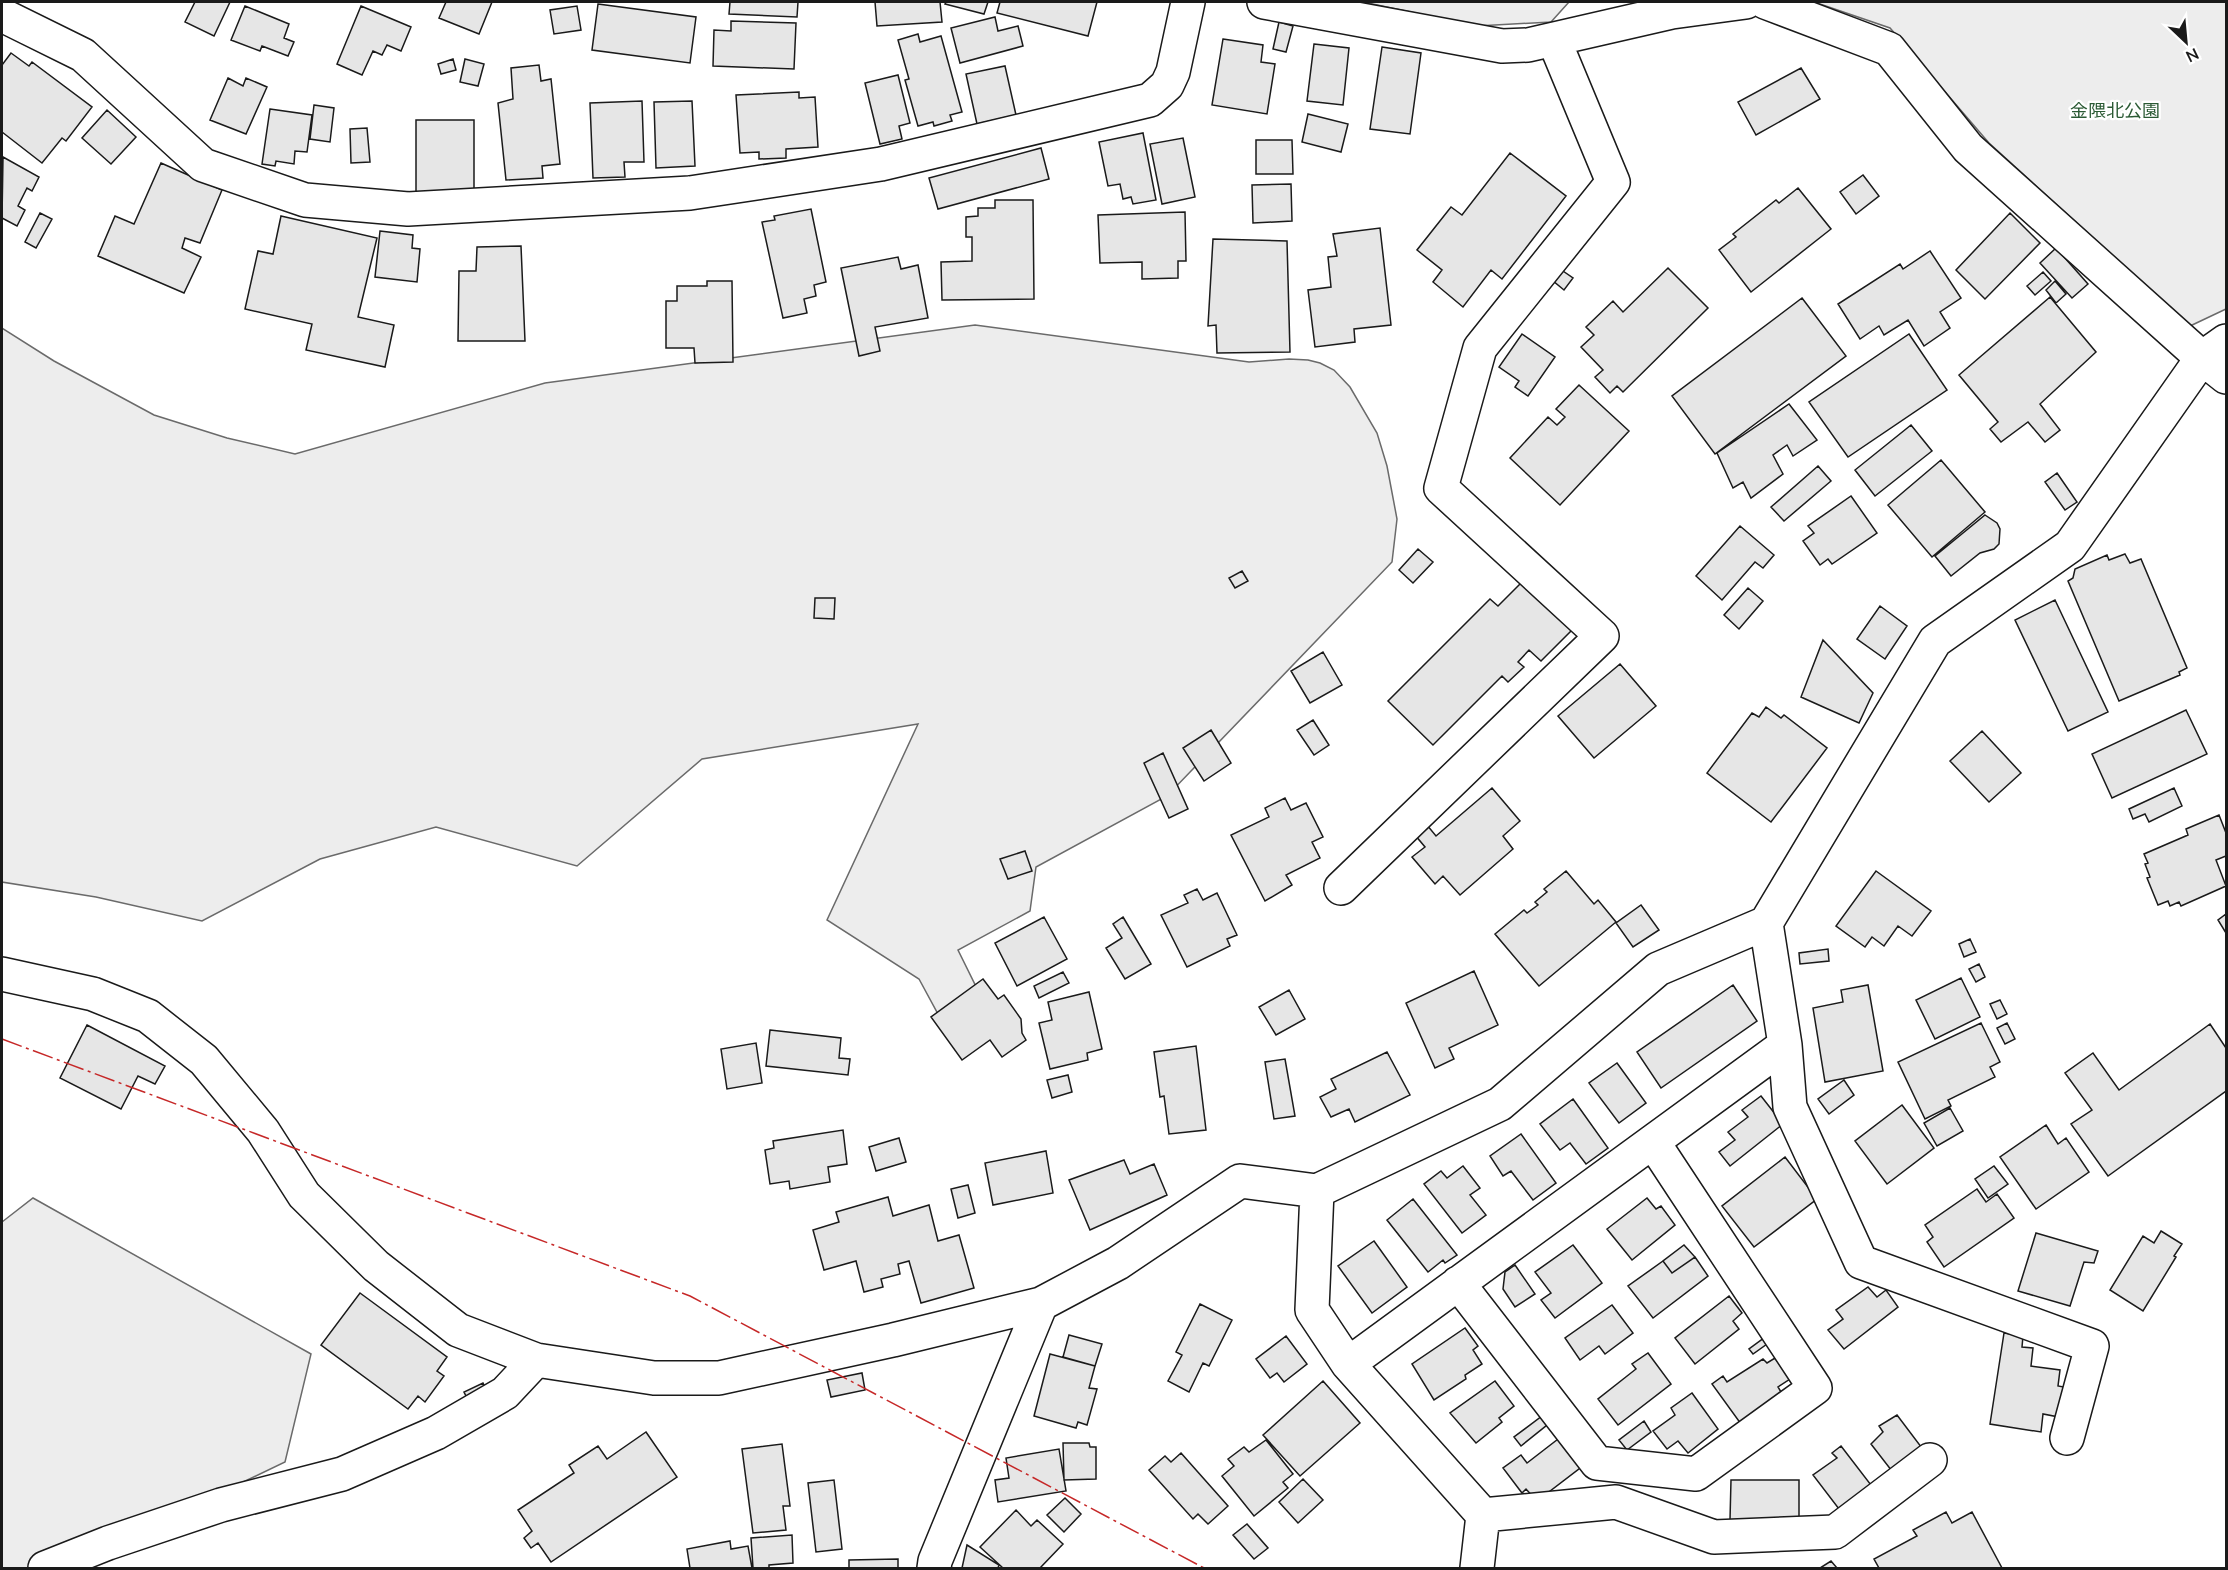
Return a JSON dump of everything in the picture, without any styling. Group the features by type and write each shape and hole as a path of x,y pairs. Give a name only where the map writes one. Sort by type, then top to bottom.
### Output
{"street":[{"path":"2,15 83,55 203,165 305,200 408,209 701,191 881,164 1150,100 1167,85 1173,72 1188,2"},
{"path":"1264,2 1502,46 1528,45 1672,12 1746,2"},
{"path":"2,974 93,994 148,1016 204,1060 263,1131 304,1195 376,1266 458,1330 536,1360 654,1378 719,1378 893,1340 1041,1304 1118,1263 1240,1181 1317,1191 1500,1104 1658,969 1766,923 1935,641 2070,546 2218,359 1968,148 1889,48 1765,2"},
{"path":"1341,888 1602,636 1441,488 1480,348 1613,182 1554,40"},
{"path":"1766,923 1785,1045 1790,1107 1861,1262 2092,1346 2067,1438"},
{"path":"1348,1364 1785,1045"},
{"path":"1458,1283 1597,1463 1696,1474 1815,1388 1653,1142"},
{"path":"1317,1191 1311,1310 1348,1364 1484,1515"},
{"path":"934,1569 935,1561 1041,1304"},
{"path":"45,1569 108,1543 221,1505 342,1474 446,1427 505,1393 536,1360"},
{"path":"1484,1515 1616,1502 1714,1537 1835,1532 1930,1460"},
{"path":"1476,1569 1484,1515"}],"shaded area":[{"path":"1363,2 1569,2 1551,22 1477,26"},
{"name":"金隈北公園","path":"1814,2 2226,2 2226,309 2190,326 1989,143 1890,28"},
{"path":"975,325 1249,362 1289,359 1320,363 1334,370 1350,387 1377,433 1387,466 1397,519 1392,562 1167,796 1036,867 1030,911 958,950 998,1031 945,1027 919,979 827,920 918,724 702,759 577,866 436,827 320,859 202,921 96,897 2,882 2,328 54,361 154,415 227,438 295,454 545,383"},
{"path":"33,1198 311,1354 285,1462 63,1568 2,1568 2,1222"}],"building":[{"path":"195,2 230,2 214,36 185,22"},
{"path":"446,2 492,2 479,34 439,18"},
{"path":"730,2 798,2 797,17 729,14"},
{"path":"875,2 940,2 942,22 877,26"},
{"path":"946,2 988,2 984,14 945,4"},
{"path":"1000,2 1097,2 1088,36 997,13"},
{"path":"598,4 696,17 690,63 592,50"},
{"path":"245,6 289,24 284,38 294,42 288,56 262,46 260,51 231,40"},
{"path":"361,6 411,27 401,51 387,45 382,55 373,51 362,75 337,64"},
{"path":"577,6 581,30 554,34 550,10"},
{"path":"995,17 998,31 1018,26 1023,46 960,63 951,28"},
{"path":"731,21 796,23 794,69 713,66 714,30 731,31"},
{"path":"1279,22 1293,26 1286,52 1273,49"},
{"path":"918,34 920,42 941,36 962,112 950,115 952,121 934,126 933,122 918,126 905,80 909,79 898,40"},
{"path":"1223,39 1263,45 1261,62 1275,64 1267,114 1212,105"},
{"path":"1314,44 1349,48 1343,105 1307,101"},
{"path":"1382,47 1421,53 1410,134 1370,129"},
{"path":"11,53 29,66 32,62 92,107 66,141 62,138 42,163 2,132 2,65"},
{"path":"453,59 456,70 441,74 438,64"},
{"path":"465,59 484,64 478,86 460,82"},
{"path":"539,65 541,81 551,79 560,164 542,166 543,178 506,180 498,103 513,99 511,68"},
{"path":"1005,66 1016,115 977,124 966,74"},
{"path":"1801,68 1820,99 1756,135 1738,102"},
{"path":"898,75 910,123 899,126 902,139 880,144 865,83"},
{"path":"228,78 243,86 246,78 267,87 246,134 210,120"},
{"path":"799,92 799,98 815,97 818,147 786,149 786,158 759,159 759,152 740,153 736,95"},
{"path":"642,101 644,162 624,162 625,177 593,178 590,103"},
{"path":"692,101 695,166 656,168 654,102"},
{"path":"314,105 334,108 330,142 310,139"},
{"path":"270,109 312,115 307,152 295,151 294,164 276,161 275,166 262,164"},
{"path":"107,110 136,137 111,164 82,138"},
{"path":"1308,114 1348,124 1341,152 1302,142"},
{"path":"416,120 474,120 474,196 416,196"},
{"path":"367,128 370,162 351,163 350,129"},
{"path":"1143,133 1156,200 1133,204 1131,197 1123,199 1120,184 1108,186 1099,142"},
{"path":"1183,138 1195,197 1162,204 1150,144"},
{"path":"1256,140 1292,140 1293,174 1256,174"},
{"path":"1041,148 1049,179 938,209 929,178"},
{"path":"1510,153 1566,196 1502,279 1491,270 1463,307 1433,282 1442,270 1417,250 1451,207 1462,215"},
{"path":"3,157 39,177 32,191 27,188 18,206 25,210 17,226 2,218"},
{"path":"161,163 222,190 200,243 185,238 182,248 201,257 184,293 98,256 115,216 134,224"},
{"path":"1863,175 1879,196 1856,214 1840,192"},
{"path":"1291,184 1292,221 1253,223 1252,185"},
{"path":"1798,188 1831,229 1751,292 1719,250 1736,237 1733,234 1776,200 1779,203"},
{"path":"995,200 1033,200 1034,299 942,300 941,262 972,261 972,237 966,237 966,217 978,216 978,208 995,208"},
{"path":"811,209 826,282 814,285 816,296 804,299 807,313 783,318 762,222 775,220 774,216"},
{"path":"1185,212 1186,261 1178,261 1178,278 1142,279 1142,262 1100,263 1098,215"},
{"path":"40,213 52,219 36,248 25,242"},
{"path":"2010,213 2040,243 1985,299 1956,270"},
{"path":"281,216 377,238 358,317 394,325 385,367 306,350 312,324 245,309 258,251 273,254"},
{"path":"1380,228 1391,325 1354,329 1355,342 1315,347 1308,290 1331,287 1328,257 1337,256 1333,234"},
{"path":"380,231 413,235 412,248 420,249 417,282 375,277"},
{"path":"1213,239 1287,241 1290,352 1217,353 1216,325 1208,326"},
{"path":"521,246 525,341 458,341 459,271 476,271 477,247"},
{"path":"2056,248 2088,284 2072,298 2040,263"},
{"path":"1930,251 1961,298 1940,312 1950,328 1924,346 1908,320 1884,335 1879,326 1860,339 1838,304 1900,264 1903,269"},
{"path":"898,257 901,269 918,265 928,318 875,327 880,351 859,356 841,268"},
{"path":"1668,268 1708,308 1623,392 1617,386 1610,393 1595,377 1603,370 1581,347 1594,335 1586,327 1613,301 1623,312"},
{"path":"1560,269 1573,278 1564,290 1552,280"},
{"path":"2043,272 2051,281 2035,295 2027,286"},
{"path":"707,281 732,281 733,362 695,363 694,348 666,348 666,301 677,301 677,286 707,286"},
{"path":"2055,281 2066,294 2056,303 2046,290"},
{"path":"2050,297 2096,352 2040,404 2060,430 2045,442 2028,422 2001,442 1990,429 1998,422 1959,375"},
{"path":"1802,298 1846,356 1715,454 1672,396"},
{"path":"1522,334 1555,357 1528,396 1515,387 1519,381 1499,367"},
{"path":"1909,334 1947,390 1848,457 1809,402"},
{"path":"1579,385 1629,431 1560,505 1510,458 1548,417 1557,425 1565,417 1556,409"},
{"path":"1789,404 1817,440 1793,456 1787,445 1773,455 1783,474 1751,498 1743,482 1733,488 1717,453"},
{"path":"1911,425 1932,451 1875,496 1855,470"},
{"path":"1941,460 1985,512 1932,557 1888,505"},
{"path":"1818,466 1831,481 1784,521 1771,507"},
{"path":"2057,473 2077,502 2065,510 2045,482"},
{"path":"1851,496 1877,533 1832,564 1828,559 1820,565 1803,541 1814,533 1808,526"},
{"path":"1985,515 1997,523 2000,529 1999,544 1994,549 1980,553 1951,576 1935,556"},
{"path":"1740,526 1774,555 1763,568 1755,562 1722,600 1696,576"},
{"path":"1418,549 1433,562 1413,583 1399,570"},
{"path":"2125,554 2130,563 2141,559 2187,668 2179,672 2180,675 2119,701 2068,581 2073,578 2075,569 2107,555 2109,560"},
{"path":"1242,571 1248,581 1235,588 1229,578"},
{"path":"1523,581 1572,630 1541,661 1529,650 1518,662 1524,667 1508,682 1502,676 1433,745 1388,701 1490,599 1498,606"},
{"path":"1748,588 1763,601 1739,629 1724,615"},
{"path":"815,598 835,598 834,619 814,618"},
{"path":"2055,600 2108,712 2068,731 2015,620"},
{"path":"1880,606 1907,626 1885,659 1857,639"},
{"path":"1823,640 1873,693 1859,723 1801,697"},
{"path":"1323,652 1342,685 1310,703 1291,671"},
{"path":"1620,664 1656,706 1594,758 1558,716"},
{"path":"1766,707 1781,718 1784,715 1827,748 1771,822 1707,773 1752,713 1759,717"},
{"path":"2186,710 2207,754 2112,798 2092,754"},
{"path":"1313,720 1329,745 1314,755 1297,730"},
{"path":"1211,730 1231,763 1204,781 1183,748"},
{"path":"1982,731 2021,773 1989,802 1950,761"},
{"path":"1163,753 1188,809 1169,818 1144,763"},
{"path":"1492,788 1520,821 1503,836 1513,849 1460,895 1443,876 1435,884 1412,857 1425,847 1415,835 1427,825 1436,836"},
{"path":"2174,788 2182,806 2149,822 2145,814 2133,819 2129,809"},
{"path":"1285,798 1291,810 1306,803 1323,837 1312,842 1320,858 1286,875 1292,885 1265,901 1231,835 1269,817 1265,808"},
{"path":"2219,815 2226,833 2226,856 2216,860 2226,886 2181,906 2179,902 2170,906 2168,901 2158,905 2147,878 2150,877 2144,854 2188,835 2186,829"},
{"path":"1025,851 1032,871 1008,879 1000,859"},
{"path":"1566,871 1594,904 1598,900 1616,922 1539,986 1495,934 1524,910 1527,913 1538,905 1535,902 1547,892 1544,889"},
{"path":"1876,871 1931,911 1912,936 1898,926 1884,946 1872,937 1865,947 1836,926"},
{"path":"1197,889 1203,900 1217,893 1237,935 1227,939 1230,946 1187,967 1161,915 1188,903 1184,895"},
{"path":"1641,905 1659,930 1633,947 1616,923"},
{"path":"2226,914 2226,933 2218,920"},
{"path":"1044,917 1067,959 1017,986 995,943"},
{"path":"1123,917 1151,964 1125,979 1106,948 1122,938 1113,924"},
{"path":"1970,939 1976,952 1964,957 1959,944"},
{"path":"1828,949 1829,961 1800,964 1799,953"},
{"path":"1979,964 1985,977 1976,982 1969,969"},
{"path":"1474,971 1498,1025 1449,1048 1454,1059 1435,1068 1406,1003"},
{"path":"1063,972 1069,983 1039,998 1034,986"},
{"path":"1961,978 1980,1017 1935,1039 1916,1000"},
{"path":"983,979 998,999 1004,995 1021,1019 1022,1033 1026,1040 1002,1057 990,1040 962,1060 931,1017"},
{"path":"1733,985 1757,1021 1661,1088 1637,1052"},
{"path":"1868,985 1883,1071 1825,1082 1813,1008 1843,1002 1841,990"},
{"path":"1289,990 1305,1019 1276,1035 1259,1007"},
{"path":"1089,992 1102,1049 1087,1053 1088,1060 1050,1069 1039,1023 1052,1020 1048,1002"},
{"path":"2000,1000 2007,1014 1997,1019 1990,1004"},
{"path":"1981,1023 2000,1062 1990,1067 1995,1077 1948,1100 1951,1106 1925,1119 1898,1062"},
{"path":"2007,1023 2015,1039 2005,1044 1997,1028"},
{"path":"2210,1024 2226,1048 2226,1091 2108,1176 2071,1124 2092,1110 2065,1073 2093,1053 2119,1090"},
{"path":"87,1025 165,1066 155,1084 138,1076 121,1109 60,1078"},
{"path":"770,1030 841,1038 839,1058 850,1059 848,1075 766,1066"},
{"path":"756,1043 762,1083 727,1089 721,1049"},
{"path":"1196,1046 1206,1130 1169,1134 1164,1096 1160,1097 1154,1052"},
{"path":"1387,1052 1410,1095 1355,1122 1349,1109 1331,1117 1320,1097 1336,1089 1331,1079"},
{"path":"1285,1059 1295,1116 1274,1119 1265,1062"},
{"path":"1617,1063 1646,1103 1619,1123 1589,1083"},
{"path":"1068,1075 1072,1092 1052,1098 1047,1080"},
{"path":"1844,1080 1854,1095 1829,1114 1818,1099"},
{"path":"1761,1096 1783,1124 1730,1166 1719,1152 1735,1140 1728,1132 1748,1117 1742,1110"},
{"path":"1573,1099 1608,1148 1586,1164 1570,1143 1560,1150 1540,1124"},
{"path":"1902,1105 1934,1148 1887,1184 1855,1141"},
{"path":"1950,1108 1963,1131 1937,1146 1924,1123"},
{"path":"2046,1125 2058,1144 2066,1138 2089,1172 2036,1209 2000,1157"},
{"path":"843,1130 847,1164 828,1167 830,1182 790,1189 789,1181 770,1184 765,1150 774,1148 773,1141"},
{"path":"1521,1134 1556,1183 1533,1200 1511,1171 1503,1176 1490,1156"},
{"path":"899,1138 906,1162 876,1171 869,1147"},
{"path":"1046,1151 1053,1193 993,1205 985,1163"},
{"path":"1785,1157 1817,1199 1754,1247 1722,1206"},
{"path":"1124,1160 1130,1174 1154,1164 1167,1195 1090,1230 1069,1180"},
{"path":"1463,1166 1480,1188 1470,1195 1486,1215 1462,1233 1424,1184 1441,1171 1447,1178"},
{"path":"1994,1166 2008,1184 1988,1198 1975,1179"},
{"path":"968,1185 975,1213 958,1218 951,1189"},
{"path":"1977,1189 1986,1202 1997,1194 2014,1218 1944,1267 1927,1242 1933,1237 1925,1225"},
{"path":"888,1197 893,1216 929,1205 938,1241 959,1235 974,1288 921,1303 909,1261 898,1264 900,1274 881,1279 883,1287 864,1292 856,1261 824,1270 813,1230 839,1222 836,1212"},
{"path":"1647,1198 1656,1209 1661,1206 1675,1225 1632,1260 1607,1229"},
{"path":"1413,1199 1457,1255 1445,1263 1443,1260 1428,1272 1387,1220"},
{"path":"2161,1231 2182,1244 2143,1311 2110,1290 2143,1236 2154,1243"},
{"path":"2036,1233 2098,1251 2094,1263 2084,1262 2070,1306 2018,1291"},
{"path":"1374,1241 1407,1287 1372,1313 1338,1266"},
{"path":"1573,1245 1602,1283 1555,1318 1541,1300 1551,1293 1535,1272"},
{"path":"1684,1245 1695,1257 1672,1273 1663,1261"},
{"path":"1695,1257 1708,1276 1653,1318 1628,1286 1663,1261 1672,1273"},
{"path":"1515,1265 1535,1294 1515,1307 1503,1289 1505,1272"},
{"path":"1868,1287 1877,1297 1886,1290 1898,1307 1844,1349 1828,1330 1843,1319 1836,1310"},
{"path":"360,1293 447,1357 437,1371 444,1376 425,1402 418,1396 408,1409 321,1345"},
{"path":"1729,1296 1742,1313 1733,1321 1739,1329 1695,1364 1675,1338"},
{"path":"1200,1304 1232,1320 1209,1366 1203,1363 1189,1392 1168,1381 1182,1355 1176,1352"},
{"path":"1612,1305 1633,1333 1605,1354 1599,1346 1580,1360 1565,1338"},
{"path":"1465,1328 1478,1346 1473,1350 1482,1364 1465,1375 1466,1379 1434,1400 1412,1364"},
{"path":"2004,1333 2023,1336 2022,1347 2033,1348 2031,1366 2060,1370 2058,1386 2069,1388 2064,1418 2043,1414 2041,1432 1990,1424"},
{"path":"1069,1335 1102,1344 1095,1366 1063,1357"},
{"path":"1286,1336 1307,1364 1284,1382 1277,1373 1270,1378 1256,1359"},
{"path":"1764,1338 1767,1344 1753,1354 1749,1349"},
{"path":"1648,1353 1671,1384 1618,1425 1598,1399 1636,1369 1632,1364"},
{"path":"1050,1354 1095,1366 1089,1388 1097,1389 1087,1425 1078,1422 1076,1428 1034,1416"},
{"path":"1775,1358 1790,1379 1778,1387 1784,1397 1741,1424 1712,1384 1723,1376 1727,1382 1763,1359 1767,1363"},
{"path":"862,1373 865,1390 831,1397 827,1380"},
{"path":"1323,1381 1360,1423 1300,1476 1263,1435"},
{"path":"1495,1381 1514,1406 1499,1418 1502,1422 1476,1443 1450,1413"},
{"path":"483,1383 487,1391 468,1400 464,1392"},
{"path":"1692,1393 1718,1429 1688,1453 1678,1441 1667,1449 1653,1431 1675,1415 1671,1408"},
{"path":"1546,1413 1552,1421 1521,1446 1514,1437"},
{"path":"1897,1415 1925,1452 1895,1475 1871,1444 1883,1432 1879,1426"},
{"path":"1644,1421 1651,1432 1627,1450 1619,1440"},
{"path":"646,1432 677,1477 551,1562 538,1543 531,1548 524,1538 532,1531 518,1510 574,1473 569,1465 598,1446 607,1459"},
{"path":"1562,1436 1584,1465 1537,1501 1526,1489 1522,1493 1503,1468 1521,1455 1527,1463"},
{"path":"1266,1440 1293,1474 1283,1482 1288,1488 1254,1516 1222,1476 1234,1466 1228,1459 1244,1447 1249,1452"},
{"path":"1063,1443 1089,1443 1090,1447 1096,1447 1096,1479 1064,1480"},
{"path":"782,1444 790,1506 783,1506 786,1530 753,1533 742,1449"},
{"path":"1841,1446 1871,1485 1839,1509 1813,1475 1837,1458 1832,1453"},
{"path":"1059,1449 1066,1491 998,1502 995,1480 1009,1478 1006,1458"},
{"path":"1181,1453 1228,1506 1208,1524 1198,1514 1193,1519 1149,1470 1165,1456 1171,1462"},
{"path":"1303,1479 1323,1500 1298,1523 1279,1502"},
{"path":"834,1480 842,1549 816,1552 808,1483"},
{"path":"1731,1480 1799,1480 1799,1520 1730,1520"},
{"path":"1065,1498 1081,1514 1064,1532 1047,1515"},
{"path":"1016,1510 1031,1526 1037,1520 1063,1544 1040,1568 1003,1568 980,1547"},
{"path":"1946,1512 1952,1523 1972,1512 2002,1568 1879,1568 1874,1559 1917,1536 1913,1530"},
{"path":"1247,1524 1268,1548 1254,1559 1233,1535"},
{"path":"792,1535 793,1563 769,1565 769,1568 753,1568 751,1538"},
{"path":"730,1541 731,1549 748,1546 752,1568 690,1568 687,1549"},
{"path":"967,1545 999,1565 998,1568 962,1568"},
{"path":"898,1559 898,1568 849,1568 849,1560"},
{"path":"1831,1561 1837,1568 1820,1568"}],"power":[{"path":"2,1039 690,1296 1204,1568"}]}
